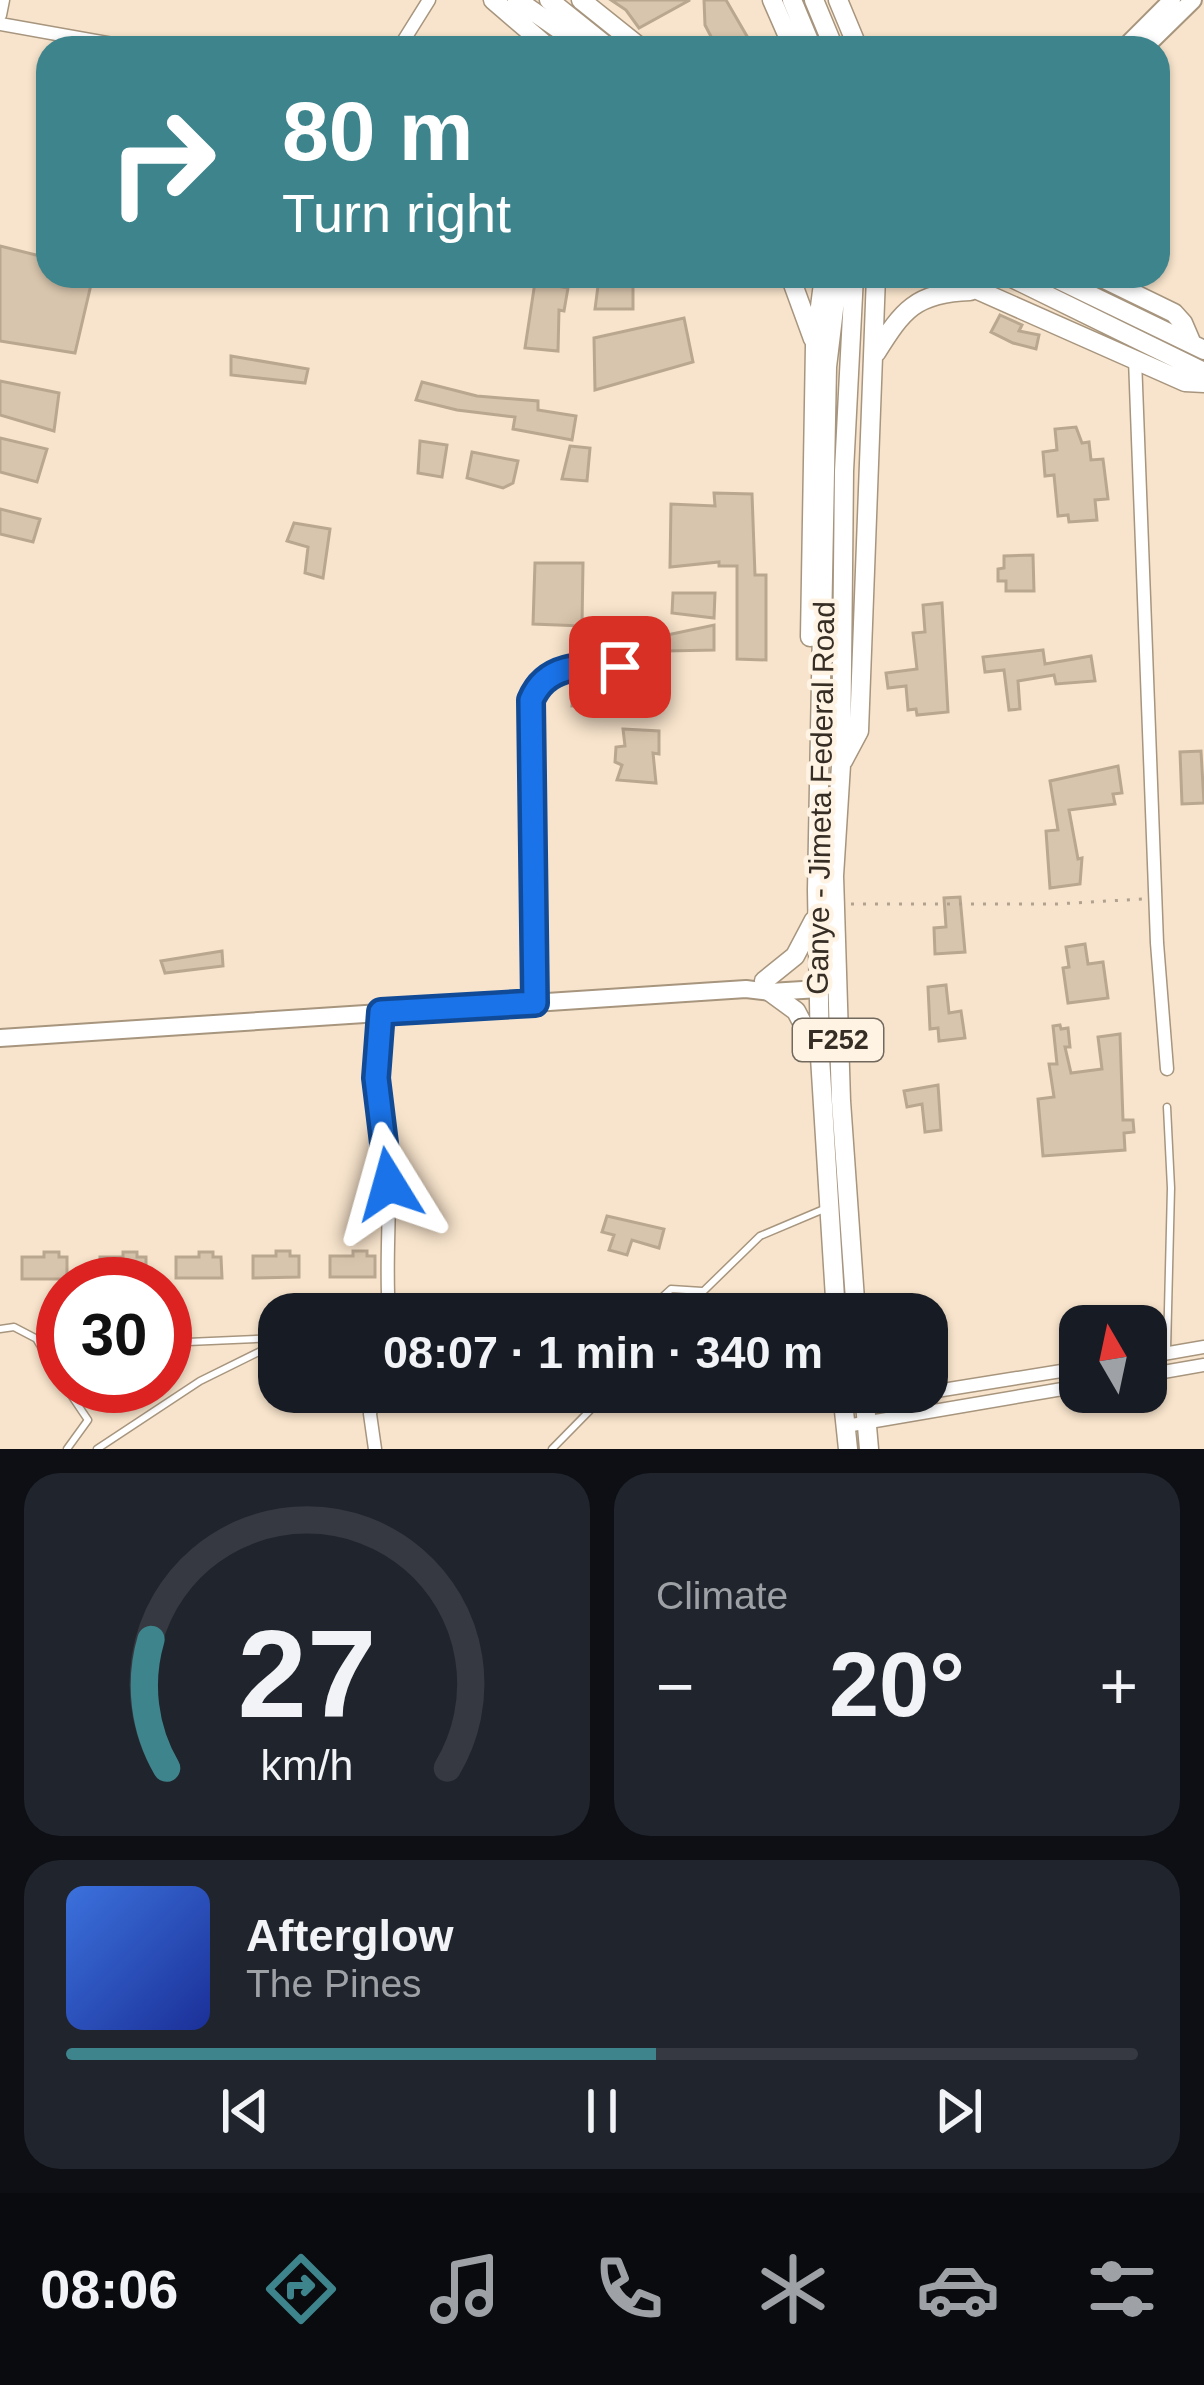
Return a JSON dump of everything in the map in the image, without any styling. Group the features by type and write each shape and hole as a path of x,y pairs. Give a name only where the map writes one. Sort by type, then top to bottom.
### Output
{"main road":[{"path":"493,0 535,36"},
{"path":"518,0 569,36"},
{"path":"549,0 594,36"},
{"path":"581,0 625,36"},
{"path":"772,0 788,36"},
{"path":"792,0 807,36"},
{"path":"814,0 829,36"},
{"path":"838,0 853,36"},
{"path":"1136,36 1172,0"},
{"path":"1156,36 1193,0"},
{"path":"780,36 782,21"},
{"path":"794,288 814,345 809,721 818,767"},
{"path":"814,345 838,288"},
{"name":"Ganye - Jimeta Federal Road","path":"840,288 827,367 818,767 855,1293"},
{"name":"Ganye - Jimeta Federal Road","path":"834,1293 818,983 841,765 842,288"},
{"path":"841,765 859,731 876,288"},
{"path":"975,288 1185,382 1204,383"},
{"path":"1032,288 1204,372"},
{"path":"1077,288 1200,346"},
{"path":"1122,288 1174,314 1200,346"},
{"path":"876,353 903,311 943,292 980,290"},
{"path":"760,987 795,956 826,907"},
{"path":"0,1038 818,983"},
{"path":"760,987 796,1011 820,1057"},
{"path":"848,1449 849,1413"},
{"path":"850,1413 868,1449"}],"street":[{"path":"3,0 0,20 77,36"},
{"path":"406,36 429,0"},
{"path":"1136,359 1167,1070"},
{"path":"535,1003 531,700 536,687 555,671 620,667"},
{"path":"381,1012 375,1055 388,1156 387,1293"},
{"path":"1167,1354 1204,1348"},
{"path":"1167,1371 1204,1365"},
{"path":"948,1386 1059,1371"},
{"path":"948,1401 1059,1388"},
{"path":"370,1413 375,1449"}],"lane":[{"path":"1167,1107 1171,1188 1167,1354"},
{"path":"667,1293 671,1289 702,1291 760,1236 828,1208"},
{"path":"0,1329 14,1327 36,1338"},
{"path":"192,1342 258,1340"},
{"path":"97,1449 200,1381 258,1351"},
{"path":"67,1449 88,1420 83,1413"},
{"path":"552,1449 587,1413"}],"path":[{"path":"826,907 1156,898"}],"building":[{"path":"611,0 690,0 639,28"},
{"path":"704,0 726,0 747,36 711,36 705,25"},
{"path":"0,246 36,255 36,288 90,288 75,353 0,341"},
{"path":"534,288 568,288 564,311 559,310 558,351 525,348"},
{"path":"598,288 633,288 633,309 595,309"},
{"path":"1000,315 1022,325 1019,331 1039,335 1036,349 991,332"},
{"path":"684,318 693,362 595,390 594,338"},
{"path":"231,356 308,369 305,383 231,375"},
{"path":"0,381 59,393 54,431 0,415"},
{"path":"422,382 477,396 538,401 538,410 576,416 572,440 513,429 515,417 416,400"},
{"path":"1076,427 1082,443 1089,442 1091,460 1103,459 1108,499 1095,500 1097,520 1069,522 1068,515 1058,516 1054,475 1045,476 1043,452 1057,450 1055,429"},
{"path":"0,438 47,449 37,482 0,472"},
{"path":"420,441 447,445 442,477 418,473"},
{"path":"570,446 590,448 587,481 562,479"},
{"path":"472,452 518,461 513,483 503,488 467,478"},
{"path":"714,493 752,494 755,575 766,575 766,660 737,659 737,566 719,566 719,562 670,567 671,504 715,506"},
{"path":"0,509 40,519 33,542 0,534"},
{"path":"294,523 330,529 323,578 305,573 308,547 287,541"},
{"path":"1033,555 1034,591 1006,591 1006,581 998,581 1004,556"},
{"path":"535,563 583,563 582,626 533,624"},
{"path":"673,593 715,593 714,618 672,613"},
{"path":"942,603 948,712 917,715 916,709 908,710 906,686 888,688 886,673 917,669 913,633 925,632 923,605"},
{"path":"714,625 714,650 666,651 667,635"},
{"path":"1043,650 1045,664 1091,656 1095,681 1056,684 1054,675 1018,681 1020,709 1009,710 1004,670 985,672 983,657"},
{"path":"614,677 616,703 572,706 574,679"},
{"path":"623,729 659,731 659,754 653,753 656,783 617,780 622,765 615,762 616,747 625,746"},
{"path":"1201,751 1204,803 1182,804 1180,752"},
{"path":"1118,766 1122,793 1113,794 1115,804 1069,810 1078,859 1082,858 1080,884 1050,888 1046,831 1058,830 1050,781"},
{"path":"960,897 965,952 935,954 934,928 946,927 944,898"},
{"path":"1085,944 1088,964 1103,962 1108,998 1068,1003 1063,968 1069,967 1066,947"},
{"path":"222,951 223,966 165,973 161,961"},
{"path":"946,985 949,1013 961,1011 965,1038 939,1041 938,1028 930,1029 928,987"},
{"path":"1053,1026 1068,1028 1070,1047 1065,1047 1071,1073 1102,1069 1098,1037 1120,1034 1123,1120 1133,1120 1134,1132 1124,1133 1125,1150 1043,1156 1038,1099 1054,1097 1049,1064 1057,1064"},
{"path":"938,1085 941,1130 925,1132 922,1104 907,1107 904,1091"},
{"path":"607,1216 664,1229 659,1248 632,1240 627,1255 609,1250 614,1235 602,1232"},
{"path":"276,1251 299,1256 299,1277 253,1278 253,1256 276,1256"},
{"path":"353,1251 375,1256 375,1277 330,1277 330,1256 353,1256"},
{"path":"199,1252 213,1252 213,1257 221,1257 222,1278 192,1278 192,1257 199,1257"},
{"path":"22,1257 36,1257 36,1279 22,1279"}],"route":[{"path":"389,1184 376,1078 381,1012 535,1003 531,700 536,687 555,671 620,667"}]}
